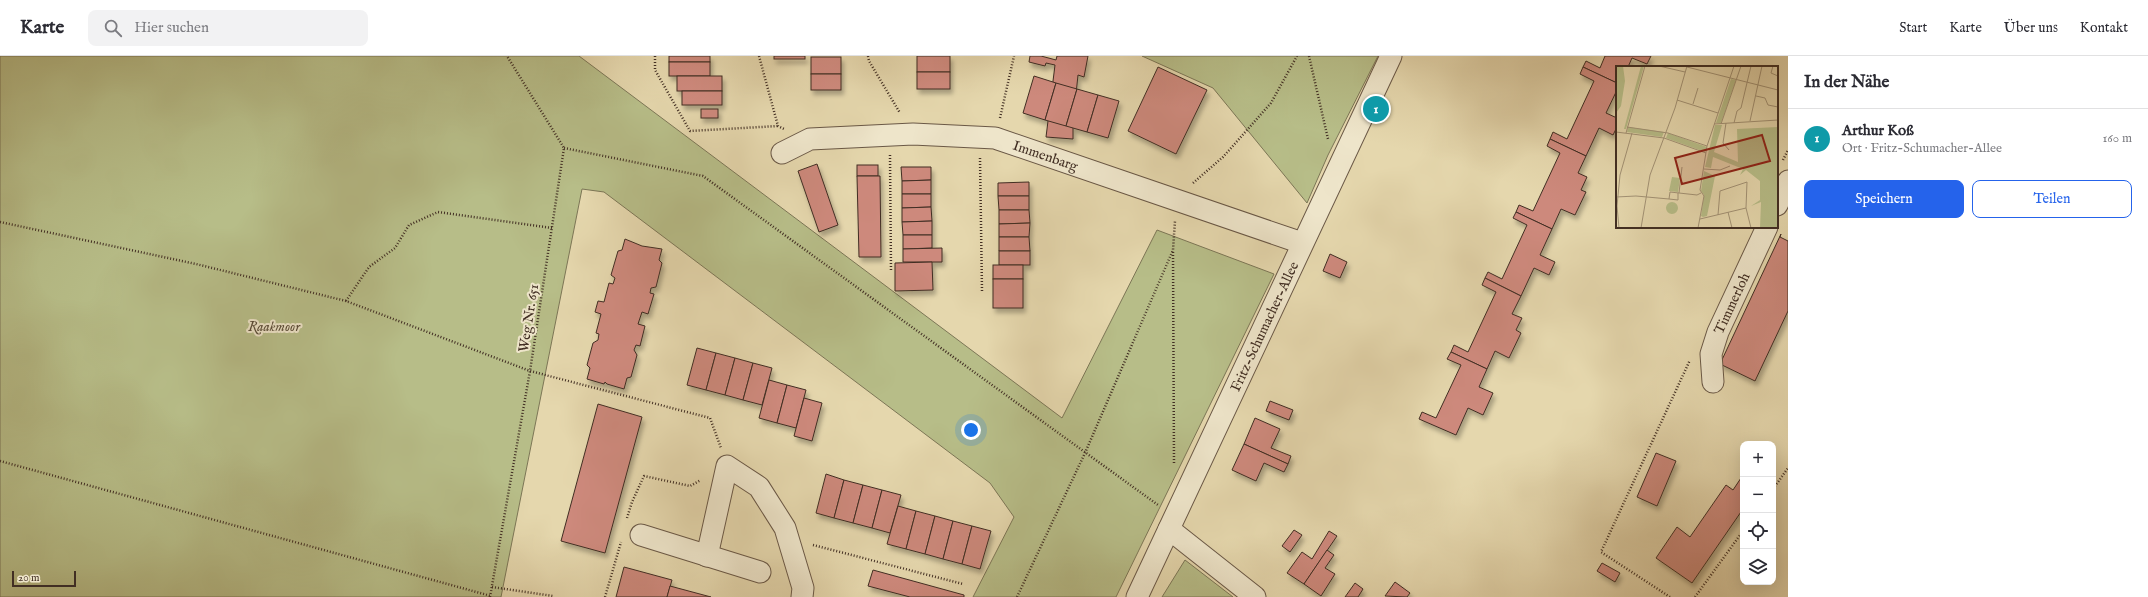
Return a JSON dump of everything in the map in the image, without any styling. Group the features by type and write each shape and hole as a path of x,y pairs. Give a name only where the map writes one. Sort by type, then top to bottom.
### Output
{"street":[{"name":"Fritz-Schumacher-Allee","path":"1137,597 1391,56"},
{"name":"Immenbarg","path":"782,153 810,139 913,134 987,138 1302,243"},
{"path":"1778,203 1788,181"},
{"name":"Timmerloh","path":"1713,382 1711,354 1718,332 1767,228"},
{"path":"707,556 727,466 759,487 785,528 803,588 802,597"},
{"path":"1172,523 1255,597"},
{"path":"629,532 760,572"}],"path":[{"path":"507,56 564,148 703,176 1085,453 1172,523"},
{"path":"655,56 655,70 690,131 778,126 810,139"},
{"path":"759,56 778,126"},
{"path":"868,56 869,61 913,134"},
{"path":"982,291 987,138 1014,56"},
{"path":"1174,470 1173,250 1176,200 1223,157 1271,103 1297,56"},
{"path":"1309,56 1336,172"},
{"path":"890,135 891,271"},
{"name":"Weg Nr. 651","path":"491,597 530,371 564,148"},
{"path":"346,301 369,267 395,248 408,225 438,212 552,228"},
{"path":"0,222 196,264 346,301 530,371 710,418 727,466 690,486 644,476 632,502 629,532 605,597"},
{"path":"1017,597 1085,453 1173,250"},
{"path":"1670,597 1601,552 1692,354"},
{"path":"0,461 491,597"},
{"path":"1776,485 1788,468"},
{"path":"1695,597 1740,535"},
{"path":"788,538 964,584"},
{"path":"492,587 558,597"}],"green space":[{"name":"Raakmoor","path":"0,56 579,56 1062,418 1157,230 1274,274 1116,597 973,597 1014,517 990,483 604,192 582,189 501,597 0,597"},
{"path":"1142,56 1378,56 1328,155 1307,203 1213,88"},
{"path":"1185,560 1233,597 1162,597"}],"building":[{"path":"669,56 710,56 710,62 669,62"},
{"path":"774,56 805,56 805,59 774,59"},
{"path":"917,56 950,56 950,72 917,72"},
{"path":"1030,56 1041,56 1056,60 1057,56 1088,56 1084,77 1078,75 1076,94 1082,94 1079,121 1073,121 1073,139 1046,137 1055,65 1046,63 1045,66 1029,62"},
{"path":"1605,56 1651,56 1647,64 1632,58 1628,66 1616,66 1616,83 1583,67 1586,61 1600,68"},
{"path":"811,57 841,57 841,74 811,74"},
{"path":"669,62 710,62 710,76 669,76"},
{"path":"1158,67 1207,90 1176,154 1128,131"},
{"path":"1583,67 1616,83 1616,92 1606,113 1616,118 1616,129 1613,135 1599,128 1586,156 1550,139 1553,132 1567,139 1594,81 1580,74"},
{"path":"917,72 950,72 950,89 917,89"},
{"path":"811,74 841,74 841,90 811,90"},
{"path":"677,76 722,76 722,91 677,91"},
{"path":"1034,76 1056,83 1045,120 1023,113"},
{"path":"1056,83 1077,89 1066,126 1045,120"},
{"path":"1077,89 1098,95 1087,132 1066,126"},
{"path":"682,91 722,91 722,105 682,105"},
{"path":"1098,95 1119,101 1108,138 1087,132"},
{"path":"701,109 718,109 718,118 701,118"},
{"path":"1550,139 1586,156 1578,173 1587,177 1581,190 1586,192 1575,215 1561,209 1552,229 1516,212 1519,205 1533,211 1560,153 1547,146"},
{"path":"817,164 838,225 819,232 798,171"},
{"path":"857,165 878,165 878,176 857,176"},
{"path":"901,167 931,167 931,180 902,181"},
{"path":"857,176 880,176 881,257 859,257"},
{"path":"931,180 931,194 902,194 902,181"},
{"path":"1029,182 1029,196 998,196 998,183"},
{"path":"902,194 931,194 931,207 902,208"},
{"path":"998,196 1029,196 1029,210 999,210"},
{"path":"931,207 932,221 902,222 902,208"},
{"path":"999,210 1029,210 1030,223 999,224"},
{"path":"1516,212 1552,229 1540,255 1555,262 1549,275 1534,268 1521,296 1485,278 1488,272 1502,279 1527,225 1513,218"},
{"path":"932,221 932,235 903,235 902,222"},
{"path":"1030,223 1029,237 999,237 999,224"},
{"path":"1781,234 1780,237 1788,241 1788,311 1755,381 1720,364"},
{"path":"903,235 932,235 932,248 903,249"},
{"path":"999,237 1029,237 1030,251 999,251"},
{"path":"625,239 642,246 662,249 659,260 662,263 656,287 651,288 650,293 654,294 648,314 642,312 638,324 645,326 640,346 636,345 634,350 637,355 631,377 627,378 624,389 605,382 604,384 587,379 590,368 587,365 593,343 598,340 599,334 596,333 601,314 595,312 598,301 604,302 609,283 613,284 615,278 611,275 618,251 622,250"},
{"path":"942,248 942,262 903,262 903,249"},
{"path":"999,251 1030,251 1030,265 999,265"},
{"path":"1330,254 1347,262 1340,278 1323,271"},
{"path":"932,262 933,290 895,291 895,263"},
{"path":"993,265 1023,265 1023,279 993,279"},
{"path":"1485,278 1521,296 1512,314 1522,318 1516,330 1521,333 1509,358 1495,351 1487,369 1451,352 1454,345 1468,352 1496,292 1482,285"},
{"path":"993,279 1023,279 1023,308 993,308"},
{"path":"697,348 716,353 706,390 687,385"},
{"path":"1451,352 1487,369 1479,387 1493,393 1483,415 1468,408 1456,435 1419,419 1422,412 1436,418 1461,365 1447,359"},
{"path":"716,353 735,358 725,395 706,390"},
{"path":"735,358 753,363 743,400 725,395"},
{"path":"753,363 772,368 762,405 743,400"},
{"path":"769,380 787,385 777,423 759,418"},
{"path":"787,385 806,390 796,428 777,423"},
{"path":"804,398 822,403 812,441 794,436"},
{"path":"1270,401 1293,410 1289,420 1266,411"},
{"path":"598,404 642,417 605,553 561,541"},
{"path":"1255,418 1280,429 1271,448 1291,456 1288,464 1244,444"},
{"path":"1244,444 1288,464 1284,472 1264,463 1256,481 1232,470"},
{"path":"1656,453 1676,461 1657,506 1637,497"},
{"path":"826,474 844,480 834,518 816,513"},
{"path":"844,480 863,485 853,523 834,518"},
{"path":"1740,480 1740,513 1692,583 1656,558 1677,527 1690,537 1726,485 1733,490"},
{"path":"863,485 882,490 872,528 853,523"},
{"path":"882,490 901,495 890,533 872,528"},
{"path":"898,506 916,511 906,549 887,544"},
{"path":"916,511 935,516 925,554 906,549"},
{"path":"935,516 953,521 943,559 925,554"},
{"path":"953,521 972,526 962,564 943,559"},
{"path":"972,526 991,531 980,569 962,564"},
{"path":"1294,530 1302,535 1290,552 1282,546"},
{"path":"1329,531 1337,536 1304,584 1287,573 1302,552 1312,559"},
{"path":"1327,550 1334,555 1325,568 1335,574 1321,596 1304,584"},
{"path":"1602,563 1620,573 1615,582 1597,571"},
{"path":"624,567 672,580 667,597 616,597"},
{"path":"873,570 964,595 964,597 910,597 868,586"},
{"path":"1395,582 1410,593 1407,597 1385,596"},
{"path":"1355,583 1363,589 1358,597 1345,597"},
{"path":"670,586 711,597 667,597"}],"place":[{"name":"Arthur Koß","path":"1376,109"}]}
